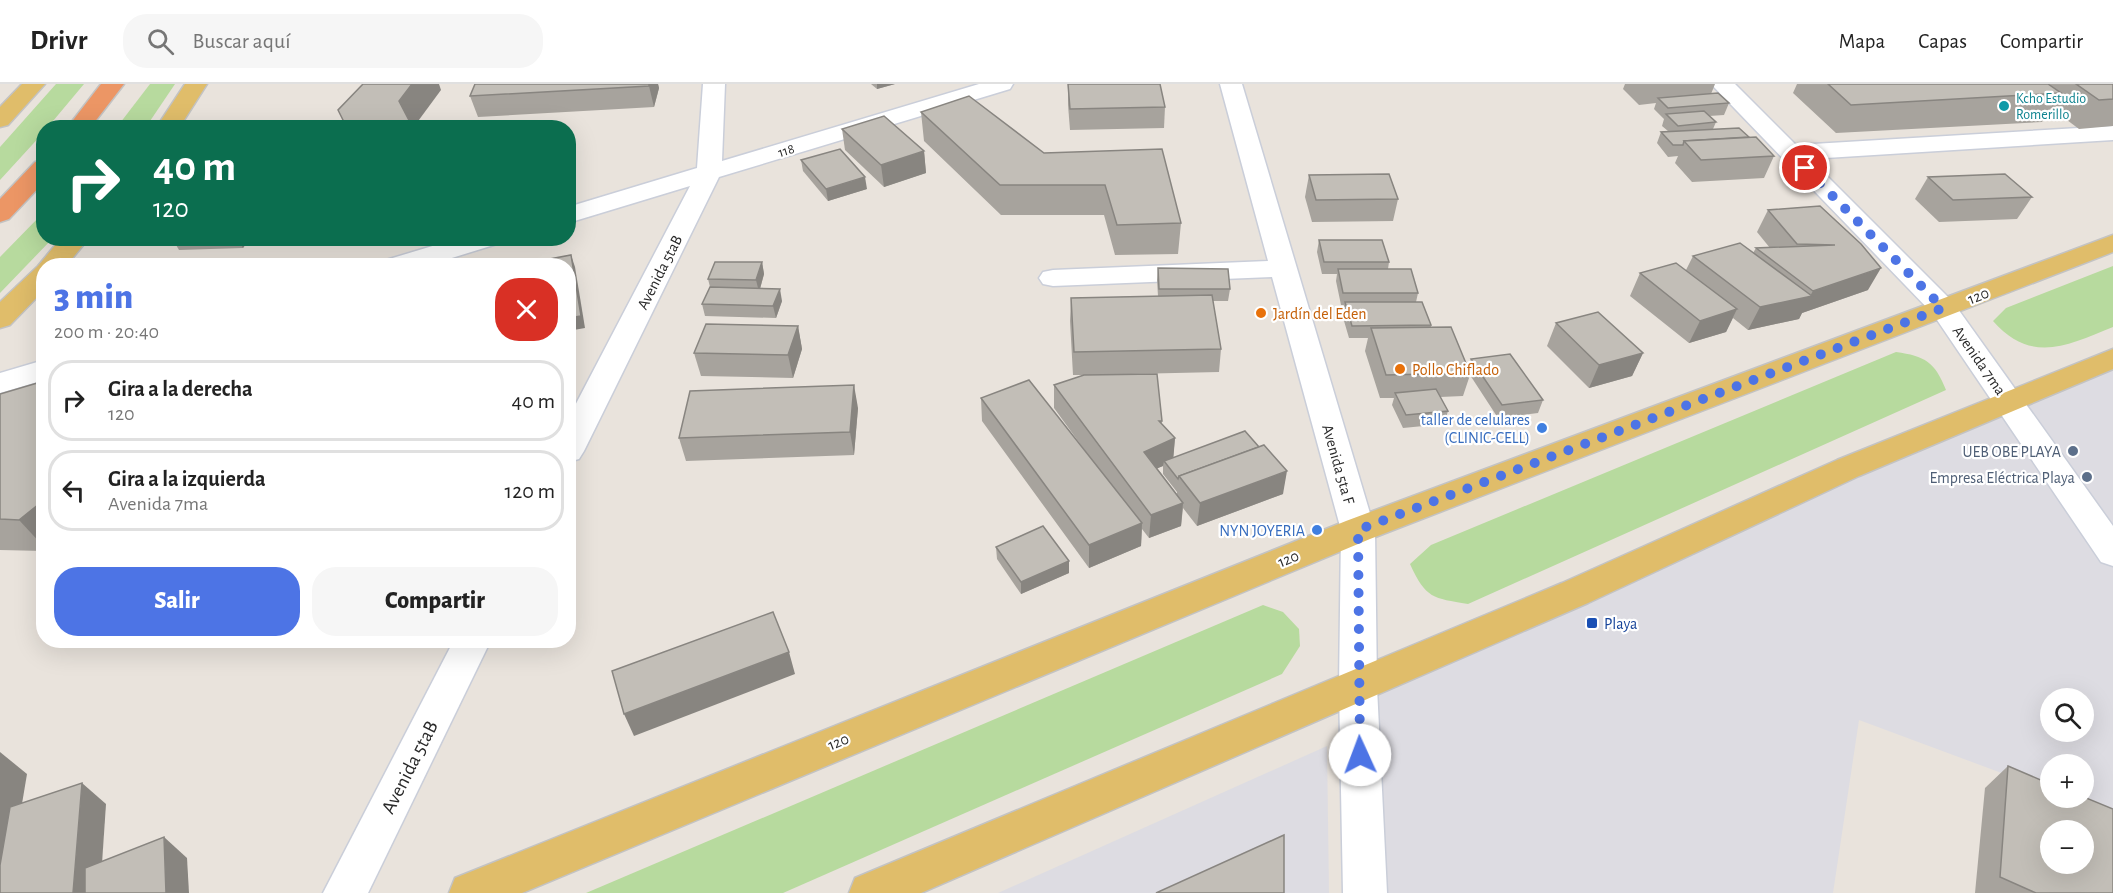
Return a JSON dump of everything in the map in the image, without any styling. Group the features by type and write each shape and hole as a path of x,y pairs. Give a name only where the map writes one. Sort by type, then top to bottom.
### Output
{"highway":[{"path":"84,120 113,84"},
{"path":"0,214 36,176"}],"main road":[{"path":"0,120 34,84"},
{"path":"172,120 196,84"},
{"name":"120","path":"471,893 1358,530 2113,243"},
{"path":"58,258 69,246"},
{"path":"0,319 36,281"},
{"path":"872,893 1575,593 1848,468 2113,358"}],"street":[{"name":"Avenida 5taB","path":"576,435 709,173 714,84"},
{"name":"118","path":"576,213 1002,84"},
{"name":"Avenida 5ta F","path":"1231,84 1358,530 1358,687 1365,893"},
{"name":"Avenida 7ma","path":"1722,84 1943,308 2113,553"},
{"path":"1790,153 2113,133"},
{"path":"422,258 462,246"},
{"path":"1053,278 1283,268"},
{"path":"0,382 36,372"},
{"name":"Avenida 5taB","path":"345,893 469,648"}],"shaded area":[{"path":"2113,358 2113,815 2094,804 2094,754 2040,754 2040,787 1859,720 1833,893 1380,893 1358,687"},
{"path":"1327,746 1329,893 998,893"}],"green space":[{"path":"56,84 84,84 54,120 36,120 36,141 0,180 0,147"},
{"path":"150,84 175,84 151,120 122,120"},
{"path":"36,220 36,246 45,246 0,293 0,257"},
{"path":"2113,266 2113,327 2065,345 2036,347 2021,343 1993,321 2006,308"},
{"path":"1896,352 1922,358 1928,362 1938,373 1946,390 1468,604 1432,595 1421,584 1410,564 1431,545"},
{"path":"1263,605 1283,612 1299,629 1300,646 1282,674 783,893 586,893"}],"building":[{"path":"363,84 412,84 399,101 409,120 343,120 338,110"},
{"path":"475,84 649,84 649,86 470,96"},
{"path":"1068,84 1160,84 1165,107 1070,109"},
{"path":"1828,84 2048,84 2061,93 1851,105"},
{"path":"2076,84 2113,84 2113,99 2099,100"},
{"path":"1718,93 1729,103 1668,108 1658,98"},
{"path":"969,96 1044,153 1162,149 1181,223 1117,225 1105,185 1000,185 921,112"},
{"path":"1704,111 1716,122 1678,126 1666,114"},
{"path":"884,116 924,151 881,165 842,129"},
{"path":"1739,128 1749,137 1684,141 1683,145 1673,145 1661,132"},
{"path":"1756,137 1774,156 1701,160 1684,141"},
{"path":"840,149 865,177 826,189 801,160"},
{"path":"1389,174 1398,199 1316,200 1309,175"},
{"path":"2005,174 2032,197 1953,200 1928,177"},
{"path":"1820,206 1861,244 1881,268 1813,291 1756,248 1835,245 1797,244 1768,210"},
{"path":"1319,240 1382,240 1389,262 1324,262"},
{"path":"1740,243 1812,296 1760,307 1693,256"},
{"path":"571,255 571,258 555,258"},
{"path":"715,262 762,262 756,280 708,279"},
{"path":"1676,263 1737,309 1700,321 1640,273"},
{"path":"1158,268 1228,269 1230,289 1159,289"},
{"path":"1338,269 1411,269 1418,293 1343,293"},
{"path":"576,286 581,316 576,317"},
{"path":"710,287 780,289 773,306 702,304"},
{"path":"1212,295 1221,349 1074,352 1071,298"},
{"path":"1345,302 1422,302 1431,325 1352,326"},
{"path":"1598,312 1643,353 1599,365 1556,323"},
{"path":"706,324 798,326 788,355 694,353"},
{"path":"1451,327 1470,373 1386,375 1371,328"},
{"path":"1510,354 1543,400 1502,405 1471,359"},
{"path":"1157,374 1162,421 1159,421 1175,438 1144,452 1183,503 1151,515 1054,385 1084,375"},
{"path":"1029,380 1142,523 1089,545 981,398"},
{"path":"36,383 36,506 19,520 0,519 0,394"},
{"path":"854,385 850,432 679,438 690,391"},
{"path":"1436,389 1448,411 1406,415 1395,393"},
{"path":"1245,431 1259,447 1179,476 1178,479 1164,461"},
{"path":"1264,445 1287,471 1200,503 1179,476"},
{"path":"1043,526 1069,561 1021,582 996,547"},
{"path":"773,612 789,652 624,714 612,671"},
{"path":"2008,766 2040,780 2040,808 2094,808 2094,801 2113,809 2113,893 2036,893 2000,877"},
{"path":"82,783 73,893 0,893 0,865 10,807"},
{"path":"1284,835 1284,893 1156,893"},
{"path":"164,837 166,893 85,893 85,868"}],"place":[{"name":"Kcho Estudio Romerillo","path":"2004,106"},
{"name":"Jardín del Eden","path":"1261,313"},
{"name":"Pollo Chiflado","path":"1400,369"},
{"name":"taller de celulares (CLINIC-CELL)","path":"1542,428"},
{"name":"UEB OBE PLAYA","path":"2073,451"},
{"name":"Empresa Eléctrica Playa","path":"2087,477"},
{"name":"NYN JOYERIA","path":"1317,530"},
{"name":"Playa","path":"1592,623"}],"route":[{"path":"1360,755 1358,530 1943,308 1805,168"}]}
